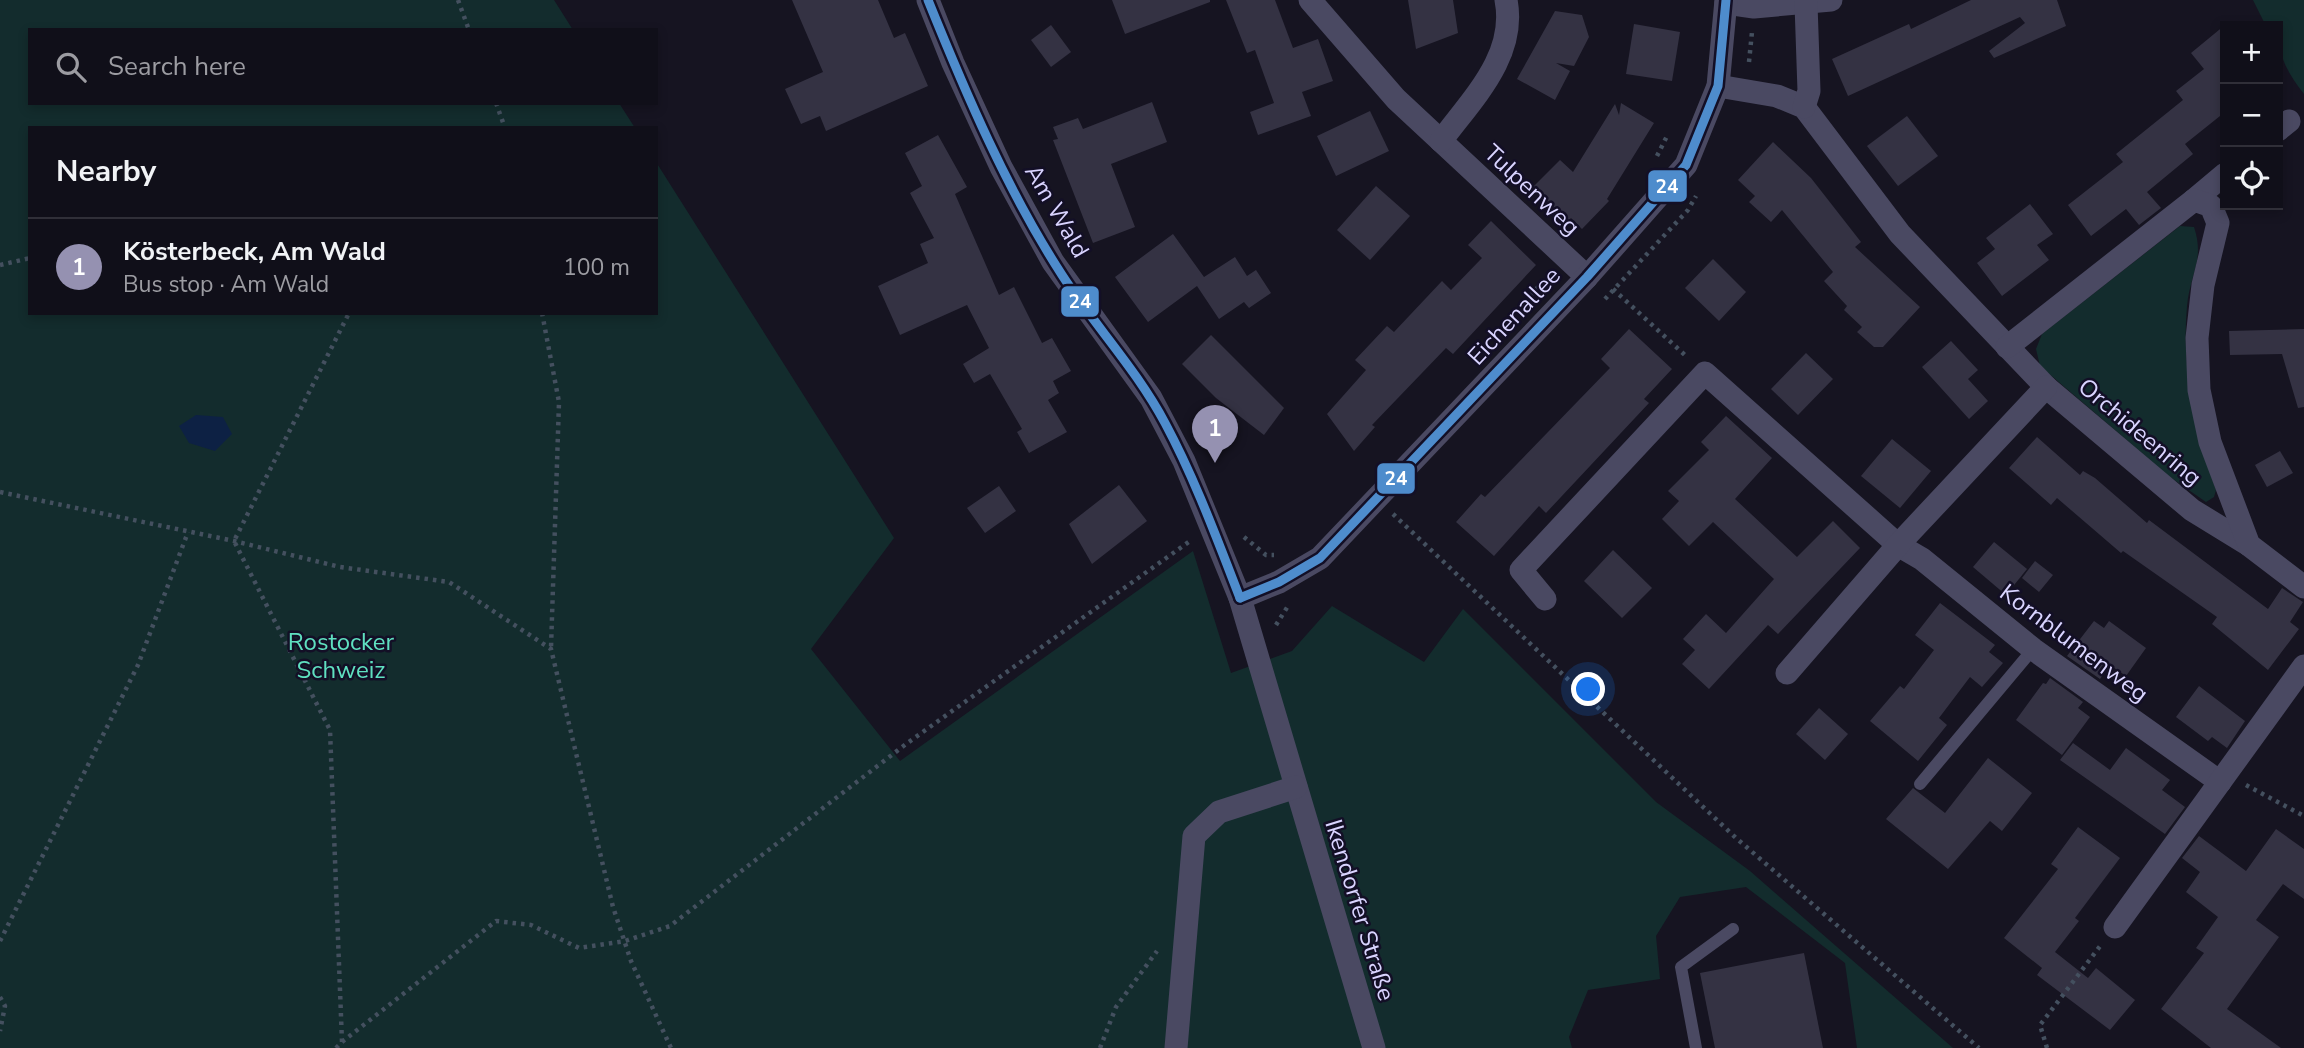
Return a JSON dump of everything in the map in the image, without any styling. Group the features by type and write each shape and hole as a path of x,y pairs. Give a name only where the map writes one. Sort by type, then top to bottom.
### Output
{"street":[{"name":"Am Wald","path":"928,0 953,63 1002,167 1053,261 1151,398 1184,461 1240,598 1296,787"},
{"name":"Tulpenweg","path":"1310,0 1396,99 1587,277"},
{"path":"1441,141 1495,67 1507,39 1506,0"},
{"path":"1726,1 1754,7 1831,0"},
{"name":"Eichenallee","path":"1240,598 1279,582 1320,558 1587,277 1686,165 1718,86 1726,1"},
{"path":"1718,86 1777,96 1804,107 1809,92 1806,4"},
{"name":"Orchideenring","path":"1804,107 1900,234 2046,387 2192,510 2249,545 2304,587"},
{"path":"2007,347 2220,178"},
{"name":"Orchideenring","path":"2194,200 2211,206 2218,223 2203,285 2197,338 2200,390 2210,442 2249,545"},
{"path":"1545,599 1521,570 1705,373"},
{"name":"Kornblumenweg","path":"1705,373 1898,545 1922,559 2032,649 2220,782"},
{"path":"1787,673 1898,545 2046,387"},
{"path":"2115,927 2304,666"},
{"path":"1176,1048 1194,836 1219,813 1296,787"},
{"name":"Ikendorfer Straße","path":"1296,787 1374,1048"}],"lane":[{"path":"1920,784 2032,649"},
{"path":"1696,1048 1681,967 1733,929"}],"path":[{"path":"458,0 468,28"},
{"path":"497,105 503,126"},
{"path":"1650,169 1670,132"},
{"path":"1529,297 1566,256"},
{"path":"0,265 28,258"},
{"path":"1587,277 1616,290 1705,373"},
{"path":"234,541 348,315"},
{"path":"542,315 559,402 551,649 613,907 631,961 671,1048"},
{"path":"0,492 234,541 340,567 449,582 551,649"},
{"path":"1377,499 1736,838 1979,1048"},
{"path":"336,1048 496,922 531,925 579,948 625,941 670,926 906,744 1211,526 1227,519 1241,536 1266,555 1287,556"},
{"path":"0,941 138,666 188,532"},
{"path":"234,541 330,730 342,1041"},
{"path":"2220,782 2237,781 2304,816"},
{"path":"1101,1048 1116,1007 1188,912"},
{"path":"2047,1048 2040,1025 2115,927"},
{"path":"0,997 5,1006 0,1031"}],"green space":[{"name":"Rostocker Schweiz","path":"0,0 554,0 572,28 28,28 28,105 620,105 634,126 28,126 28,315 658,315 658,165 894,538 811,649 900,761 1193,551 1231,673 1292,651 1332,606 1424,662 1463,609 1656,802 1750,871 1953,1048 1857,1048 1845,963 1746,887 1680,897 1656,936 1660,979 1588,990 1569,1037 1572,1048 0,1048"},
{"path":"2253,0 2304,0 2304,94 2284,62 2283,21 2264,21"},
{"path":"2180,226 2194,227 2198,249 2187,306 2186,353 2196,422 2216,490 2214,497 2206,502 2170,477 2040,366 2036,349 2042,334"}],"water":[{"path":"196,415 223,417 232,434 215,451 189,443 179,426"}],"building":[{"path":"792,0 878,0 894,38 905,33 928,86 826,131 820,116 801,124 785,89 823,72"},
{"path":"1112,0 1210,0 1210,2 1125,34"},
{"path":"1226,0 1275,0 1293,48 1318,39 1333,81 1302,92 1311,116 1258,135 1250,112 1274,103 1255,50 1247,53"},
{"path":"1408,0 1453,0 1458,33 1416,49"},
{"path":"1971,0 2057,0 2066,26 1994,58 1989,51 2025,23 2020,17 1848,96 1832,59 1909,24 1911,29"},
{"path":"1555,11 1582,15 1589,37 1574,66 1556,63 1570,71 1555,100 1517,79"},
{"path":"1634,24 1680,32 1672,81 1626,74"},
{"path":"1051,25 1071,52 1051,67 1031,40"},
{"path":"2220,29 2220,116 2185,144 2193,154 2147,192 2161,208 2139,225 2126,209 2091,236 2068,205 2123,162 2116,154 2183,100 2176,91 2204,69 2191,53"},
{"path":"1152,102 1167,142 1111,164 1135,227 1093,243 1053,140 1058,139 1053,127 1078,118 1083,129"},
{"path":"1621,103 1654,123 1607,199 1609,201 1582,229 1571,218 1567,222 1532,188 1560,160 1573,172 1615,104 1619,115"},
{"path":"1370,111 1389,151 1336,176 1317,136"},
{"path":"1907,116 1938,156 1898,186 1867,146"},
{"path":"938,135 967,187 955,194 999,295 1014,287 1042,343 1052,338 1071,371 1053,381 1059,393 1048,400 1067,432 1029,453 1017,432 1022,429 990,374 974,383 963,364 989,348 967,305 900,335 878,286 928,263 920,244 934,238 910,193 922,186 905,153"},
{"path":"1773,142 1811,178 1861,242 1855,247 1920,307 1883,347 1874,347 1857,332 1862,327 1844,310 1847,306 1824,281 1833,272 1782,210 1771,222 1749,202 1755,196 1738,180"},
{"path":"1376,186 1410,216 1370,260 1337,230"},
{"path":"2030,204 2053,234 2037,245 2049,260 2002,296 1977,263 1995,249 1986,238"},
{"path":"1491,221 1536,265 1453,354 1446,348 1372,425 1375,427 1354,451 1327,414 1366,370 1355,360 1387,326 1394,332 1442,281 1451,290 1482,258 1468,245"},
{"path":"1173,234 1204,277 1235,257 1247,276 1256,270 1271,293 1249,308 1244,302 1219,319 1197,286 1148,322 1115,277"},
{"path":"1713,259 1746,292 1719,321 1685,288"},
{"path":"1629,329 1672,369 1644,399 1649,403 1546,513 1539,506 1494,556 1456,522 1481,494 1485,497 1610,368 1601,359"},
{"path":"2304,329 2304,407 2298,408 2282,354 2230,355 2229,331"},
{"path":"1211,335 1284,408 1264,435 1216,398 1182,364"},
{"path":"1951,341 1978,370 1968,379 1988,401 1969,419 1922,367"},
{"path":"1806,353 1833,379 1798,415 1771,389"},
{"path":"1726,416 1772,458 1735,499 1797,557 1833,521 1860,548 1778,634 1768,625 1709,689 1682,664 1695,650 1683,639 1706,614 1726,633 1774,579 1713,522 1689,546 1662,519 1679,501 1668,491 1709,450 1701,442"},
{"path":"2037,437 2080,475 2083,471 2095,478 2147,523 2149,520 2268,609 2282,588 2303,602 2290,622 2299,629 2268,670 2212,624 2217,617 2123,551 2121,553 2057,498 2051,505 2009,468"},
{"path":"1892,439 1931,471 1900,508 1861,476"},
{"path":"2280,451 2293,473 2267,487 2255,465"},
{"path":"1119,485 1147,521 1092,564 1069,524"},
{"path":"999,486 1016,511 985,533 967,508"},
{"path":"1994,542 2027,569 2006,595 1973,567"},
{"path":"1613,550 1652,588 1622,618 1584,581"},
{"path":"2035,561 2053,575 2039,592 2022,578"},
{"path":"1940,603 1995,645 1989,652 2003,663 1982,687 1970,677 1939,718 1947,725 1918,761 1870,721 1900,686 1904,689 1934,650 1915,635"},
{"path":"2094,621 2104,628 2109,621 2146,648 2126,676 2110,665 2100,679 2067,656"},
{"path":"2050,678 2083,702 2078,708 2090,717 2062,755 2016,720 2043,683 2046,684"},
{"path":"2199,686 2245,721 2227,748 2212,737 2208,741 2176,717"},
{"path":"1819,708 1848,734 1825,760 1796,734"},
{"path":"2073,743 2110,770 2126,748 2170,780 2162,790 2185,807 2165,834 2060,760"},
{"path":"1988,758 2032,793 2002,831 1990,821 1948,869 1886,819 1913,788 1945,813"},
{"path":"2078,827 2120,858 2075,918 2079,921 2055,952 2088,978 2096,968 2135,1000 2110,1030 2037,975 2042,968 2004,938 2058,869 2051,864"},
{"path":"2276,829 2304,849 2304,899 2283,884 2256,920 2279,937 2227,1009 2281,1048 2211,1048 2161,1009 2204,953 2196,948 2218,917 2186,892 2200,872 2182,858 2199,836 2246,871"},
{"path":"1804,953 1823,1048 1715,1048 1700,973"}],"transit line":[{"name":"24","path":"928,0 973,106 1023,209 1062,275 1142,385 1176,444 1240,598"},
{"name":"24","path":"1240,598 1279,582 1320,558 1587,277 1686,165 1718,86 1726,0"}],"place":[{"name":"Kösterbeck, Am Wald","path":"1215,463"}]}
